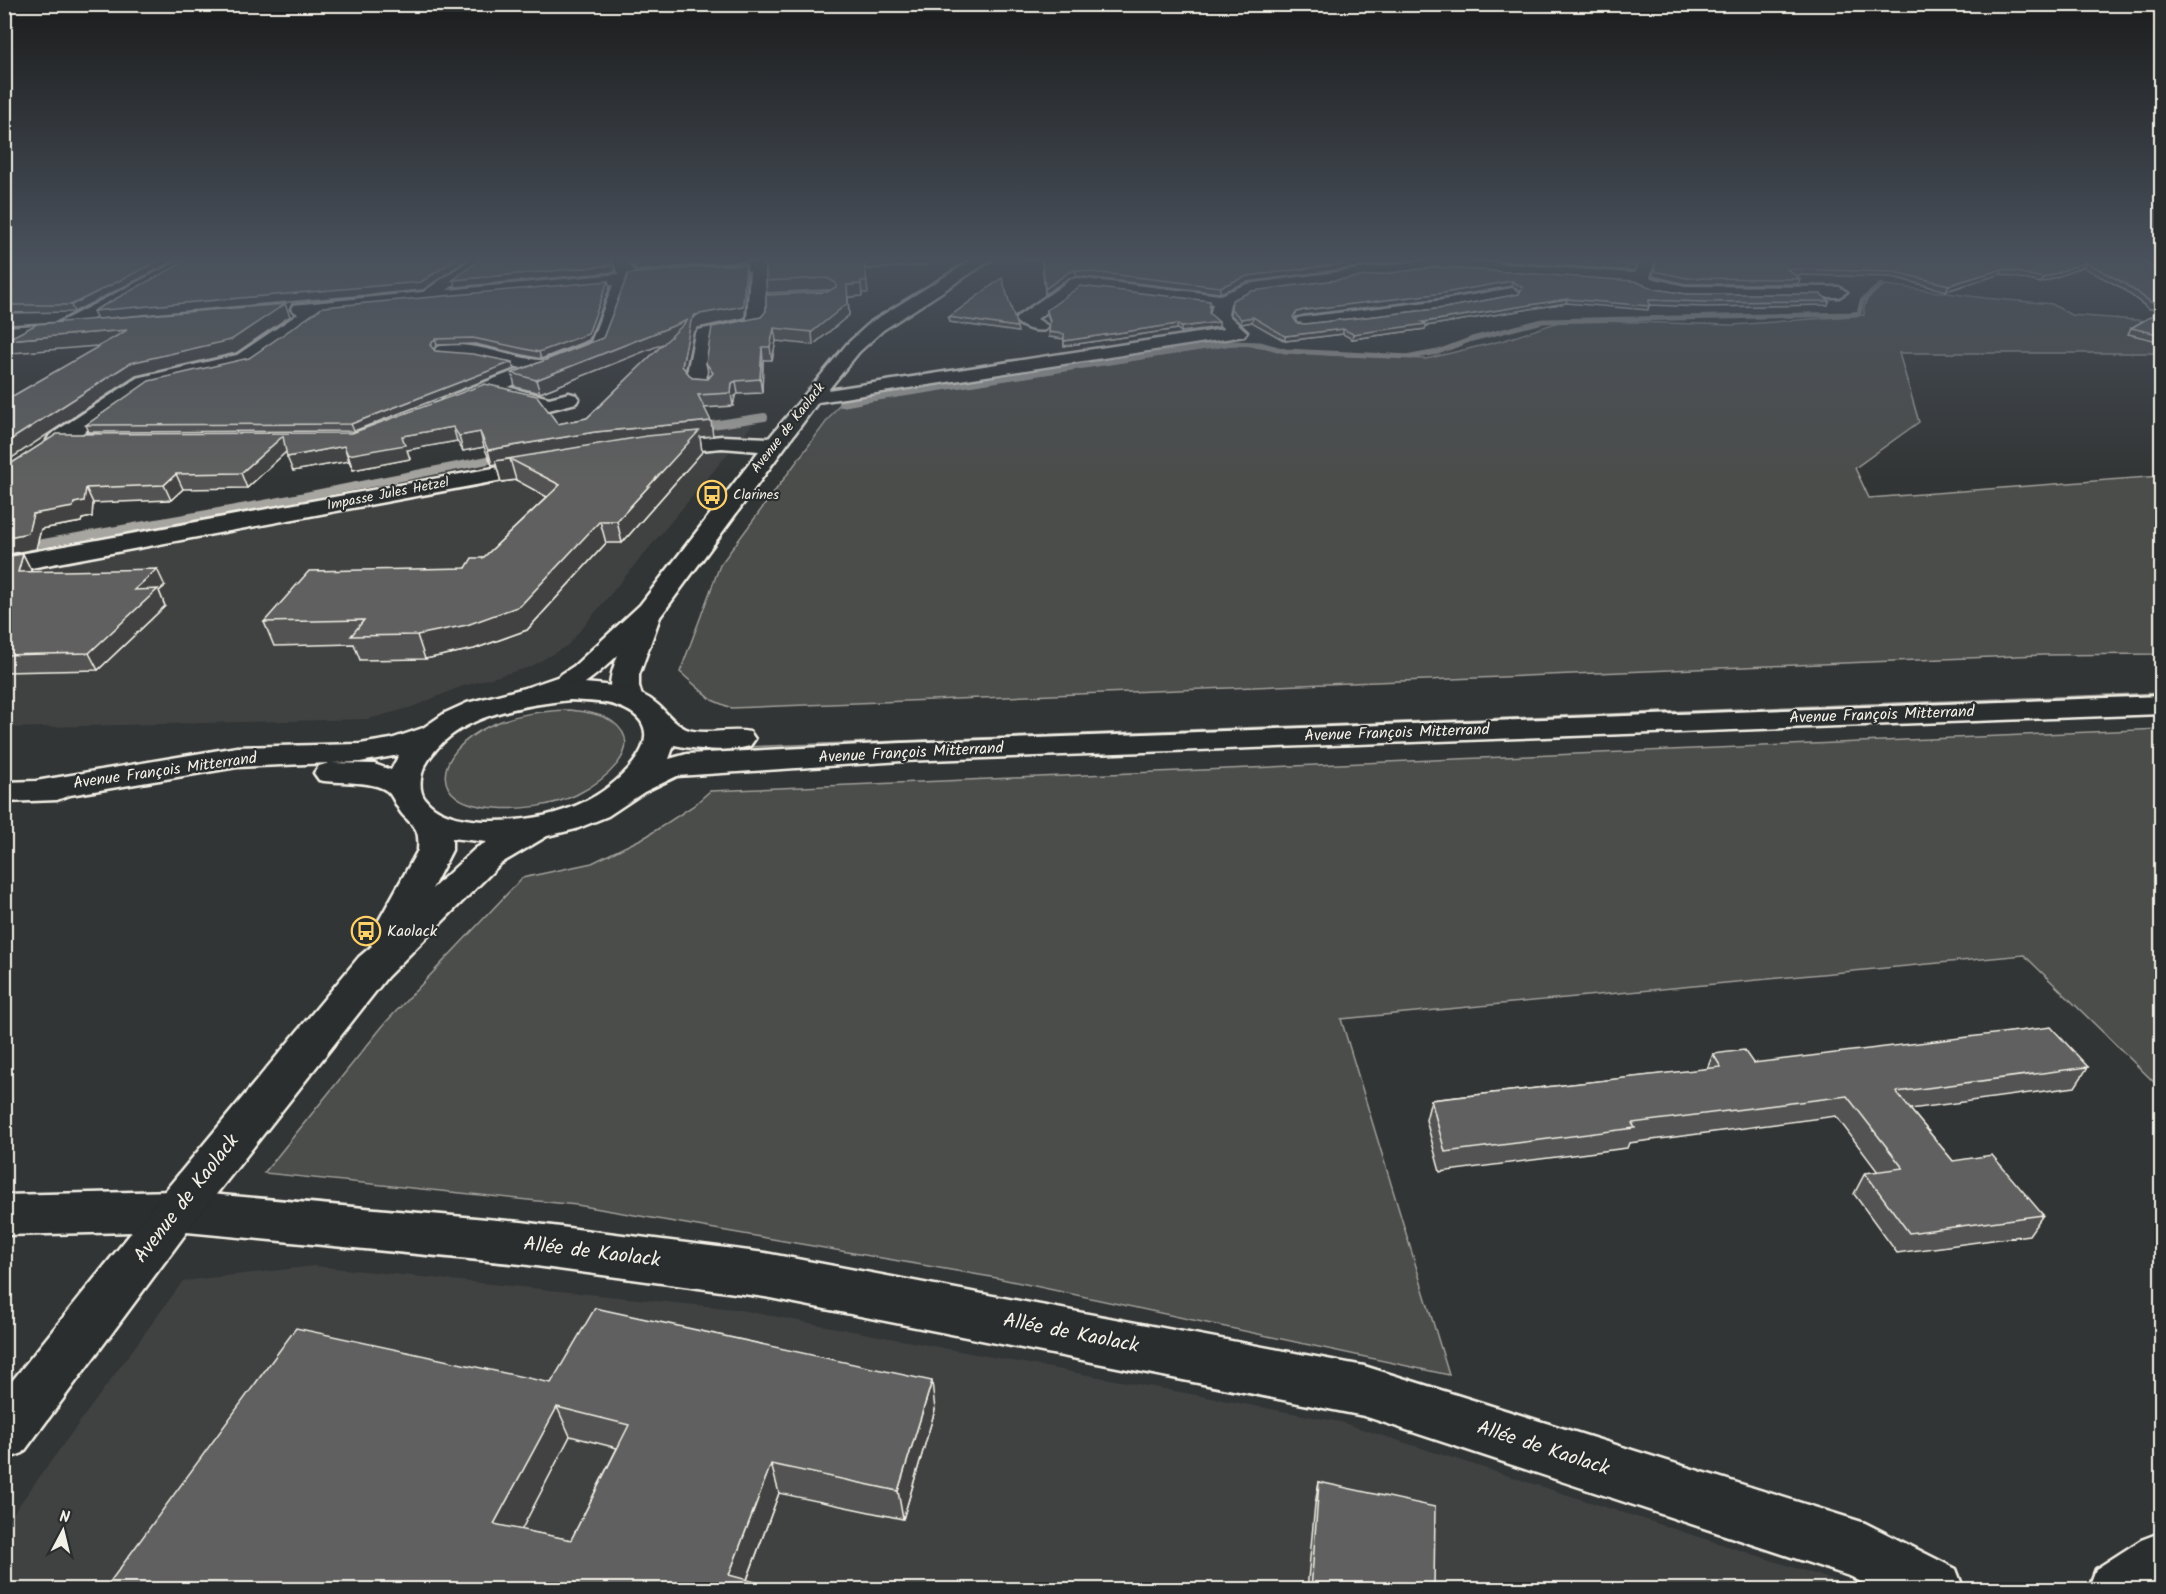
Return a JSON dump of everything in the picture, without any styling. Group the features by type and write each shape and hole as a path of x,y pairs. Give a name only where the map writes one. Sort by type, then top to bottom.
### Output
{"street":[{"path":"4,332 21,331"},
{"path":"106,440 49,446 144,382 243,359 283,331"},
{"path":"433,409 599,345 603,331"},
{"path":"703,386 696,378 704,334 716,331"},
{"name":"Avenue de Kaolack","path":"535,694 567,683 584,672 650,611 812,396 834,369 872,331"},
{"path":"812,396 826,396 1237,331"},
{"path":"443,351 476,352 543,367"},
{"path":"487,388 549,404 569,399"},
{"path":"640,450 722,442 774,445"},
{"name":"Impasse Jules Hetzel","path":"4,565 561,463"},
{"name":"Avenue de Kaolack","path":"628,700 624,686 625,675 650,611"},
{"name":"Avenue François Mitterrand","path":"628,700 645,710 656,722 676,736 695,740 1202,724 2162,687"},
{"path":"628,700 591,692 570,691 514,698 472,712 437,732 411,759 405,773 404,787 412,805 430,820 460,829 497,832 538,827 576,817 609,802 636,783 654,762 661,741 656,722"},
{"name":"Avenue François Mitterrand","path":"636,783 666,769 687,764 890,753 2162,705"},
{"name":"Avenue François Mitterrand","path":"20,791 237,758 360,753 416,742 437,732"},
{"name":"Avenue François Mitterrand","path":"20,791 128,787 227,777 350,773 374,774 404,787"},
{"name":"Avenue de Kaolack","path":"373,967 435,850 436,840 430,820"},
{"name":"Avenue de Kaolack","path":"4,1434 176,1211 373,967 489,856 538,827"},
{"name":"Allée de Kaolack","path":"4,1215 176,1211 520,1243 765,1275 1364,1391 1865,1552 1935,1590"},
{"path":"2117,1590 2162,1561"}],"shaded area":[{"path":"1531,331 2161,331 2161,353 1899,353 1919,422 1855,468 1869,498 2161,476 2161,654 2044,655 731,708 712,700 680,672 720,565 838,406 1237,344 1330,355 1426,359"},
{"path":"756,420 568,645 530,667 460,687 412,707 369,719 5,728 5,554"},
{"path":"2162,693 2161,698 715,752 716,748"},
{"path":"569,710 592,713 608,719 623,732 626,743 617,764 608,774 586,790 567,799 547,804 526,808 496,808 473,804 457,797 448,787 445,775 448,762 457,749 471,737 489,726 518,716"},
{"path":"2161,729 2161,1089 2024,955 1341,1019 1449,1375 997,1278 577,1205 264,1173 386,1022 522,878 592,863 647,836 693,806 710,791"},
{"path":"314,1266 735,1309 1340,1422 1856,1589 5,1590 5,1524 183,1281"}],"building":[{"path":"23,331 110,331 6,340"},
{"path":"125,331 244,331 231,340 130,363 4,444 4,401"},
{"path":"288,331 589,331 588,334 539,352 473,338 435,339 430,345 435,351 473,354 512,362 351,424 86,425 149,381 249,358"},
{"path":"606,331 659,331 536,380 512,373 603,338"},
{"path":"676,331 689,331 682,366 692,378 708,379 713,373 706,363 711,331 773,331 770,347 762,347 760,379 736,381 732,383 731,393 698,395 711,421 595,432 488,450 480,432 459,436 453,427 402,436 405,445 348,455 344,446 287,457 283,436 241,473 176,474 164,485 86,488 84,501 74,503 73,507 33,514 28,533 4,538 4,468 57,434 352,433 485,384 537,396 558,424 587,418"},
{"path":"1128,331 1064,341 1064,334 1049,332"},
{"path":"1277,331 1323,331 1285,336"},
{"path":"1348,331 1372,331 1353,334"},
{"path":"2146,331 2162,331 2162,335"},
{"path":"699,431 617,521 600,521 520,606 467,625 417,635 351,636 364,620 264,622 309,571 466,568 472,558 483,558 560,485 510,459 495,461 647,436"},
{"path":"23,554 18,572 157,569 134,590 158,589 89,653 4,655 4,557"},
{"path":"2051,1027 2088,1067 1896,1092 1953,1161 1992,1155 2043,1215 1909,1233 1865,1173 1903,1168 1847,1096 1632,1123 1635,1128 1445,1152 1431,1100 1721,1067 1713,1054 1744,1050 1753,1063"},
{"path":"595,1308 932,1381 898,1491 771,1464 729,1575 785,1590 104,1590 296,1328 551,1383","holes":["557,1407 629,1425 571,1540 494,1524"]},
{"path":"1319,1482 1435,1507 1434,1590 1311,1590"}],"waterway":[{"path":"849,402 1231,343 1260,344 1285,351 1411,357 1438,352 1472,339 1502,331"},
{"path":"842,403 858,400"},
{"path":"699,427 764,417"},
{"path":"4,550 275,502 503,457"}],"place":[{"name":"Clarines","path":"712,495"},
{"name":"Kaolack","path":"366,931"}]}
